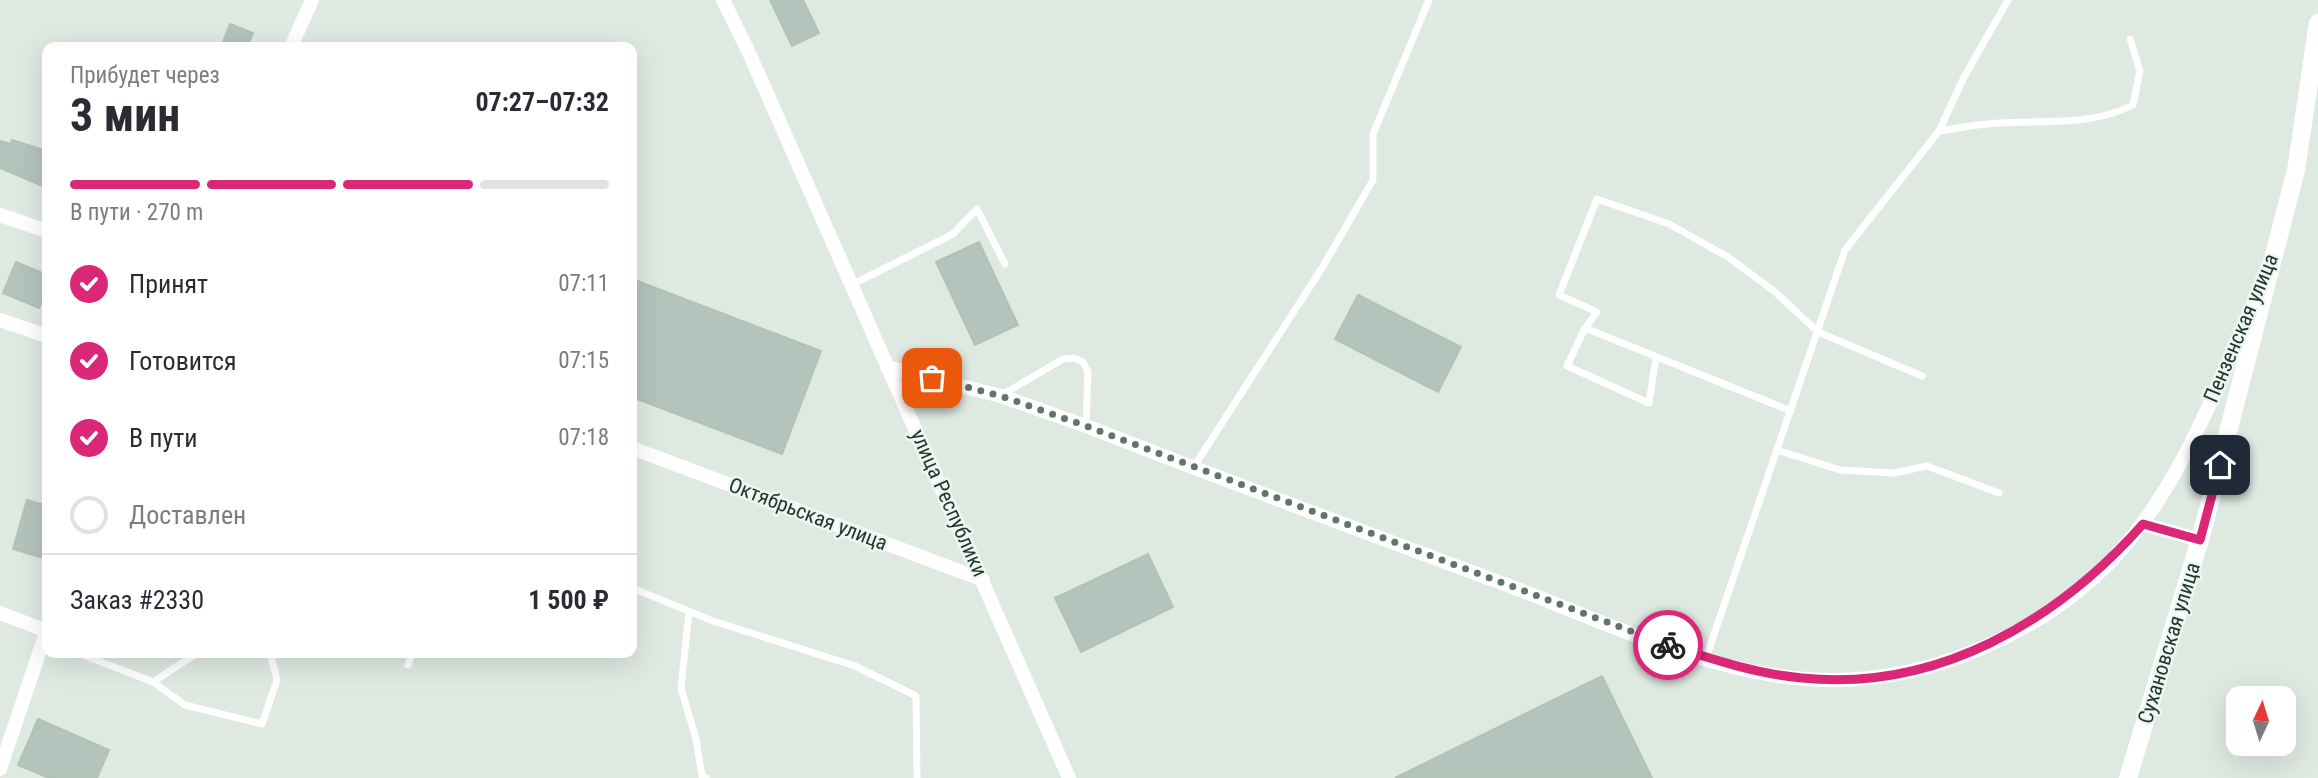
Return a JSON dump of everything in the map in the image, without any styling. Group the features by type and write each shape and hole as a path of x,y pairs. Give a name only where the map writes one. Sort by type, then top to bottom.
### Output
{"street":[{"path":"293,42 312,0"},
{"name":"улица Республики","path":"723,0 750,55 1069,778"},
{"name":"Пензенская улица","path":"887,367 1001,396 1086,426 1706,658 1761,672 1833,680 1885,677 1955,658 2020,628 2075,592 2110,562 2143,524 2197,431 2272,263 2296,170 2318,23"},
{"path":"0,215 42,229"},
{"name":"Сухановская улица","path":"2129,778 2200,540 2272,263"},
{"path":"0,320 42,335"},
{"name":"Октябрьская улица","path":"637,450 983,580"},
{"path":"2143,524 2200,540"},
{"path":"0,613 42,634"},
{"path":"0,769 42,648"}],"lane":[{"path":"1193,468 1322,268 1373,180 1373,134 1429,0"},
{"path":"1706,658 1845,250 1939,131 1964,77 2008,0"},
{"path":"1939,131 1988,124 2068,122 2113,115 2133,105 2140,71 2130,39"},
{"path":"1656,357 1649,403 1567,366 1585,328 1597,312 1559,295 1597,199 1669,224 1728,257 1774,291 1818,332 1922,376"},
{"path":"851,285 953,234 977,209 1005,264"},
{"path":"1585,328 1791,411"},
{"path":"1001,396 1063,359 1074,358 1083,362 1087,372 1086,426"},
{"path":"1777,450 1840,470 1894,473 1927,466 1999,494"},
{"path":"637,591 689,612 855,666 916,696 917,778"},
{"path":"689,612 681,688 696,738 702,776 706,778"},
{"path":"91,658 153,682 185,705 262,724 277,680 271,658"},
{"path":"153,682 189,658"},
{"path":"408,665 410,658"}],"building":[{"path":"770,0 803,0 819,33 792,46"},
{"path":"230,24 253,33 249,42 223,42"},
{"path":"12,140 42,149 42,186 0,168 0,141 11,144"},
{"path":"979,242 1018,325 975,345 936,262"},
{"path":"16,262 42,273 42,301 39,308 3,293"},
{"path":"637,281 821,351 782,454 637,399"},
{"path":"1358,295 1461,347 1438,392 1335,339"},
{"path":"27,500 42,504 42,558 13,549"},
{"path":"1148,554 1173,607 1081,652 1055,598"},
{"path":"1602,676 1652,778 1395,778"},
{"path":"38,719 109,750 97,778 49,778 18,765"}],"way so far":[{"path":"932,378 1001,396 1086,426 1668,645"}],"route":[{"path":"1668,645 1761,672 1833,680 1885,677 1955,658 2020,628 2075,592 2110,562 2143,524 2200,540 2220,465"}]}
